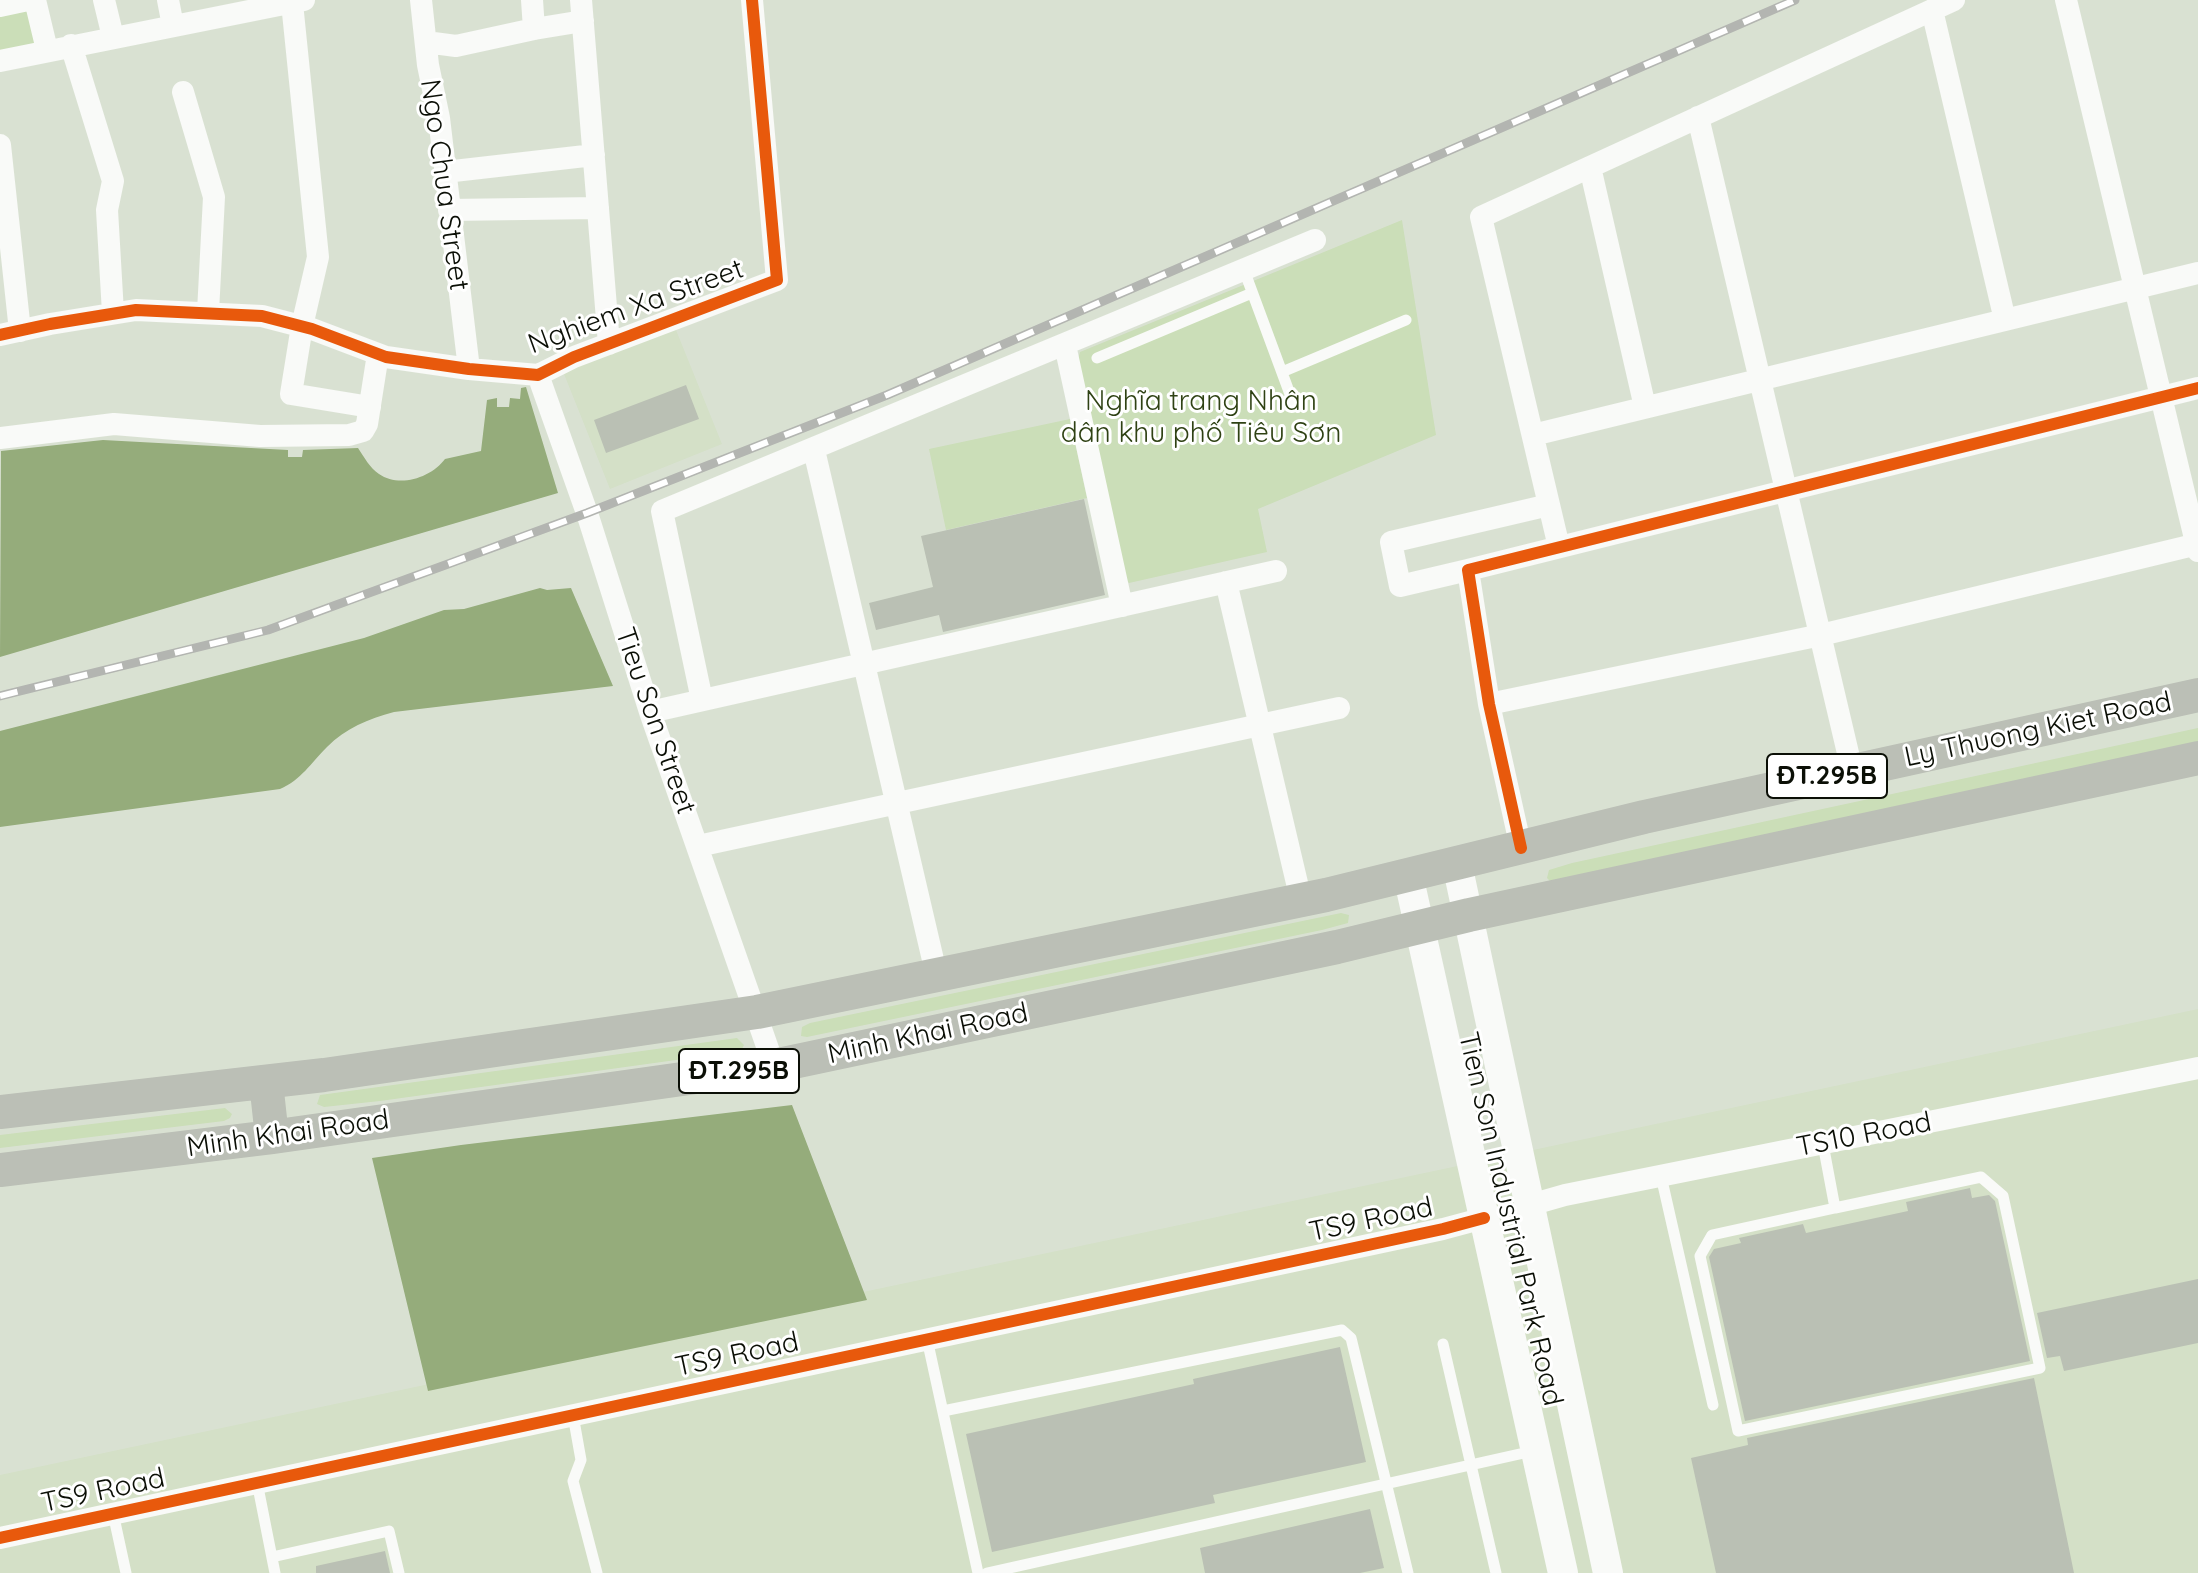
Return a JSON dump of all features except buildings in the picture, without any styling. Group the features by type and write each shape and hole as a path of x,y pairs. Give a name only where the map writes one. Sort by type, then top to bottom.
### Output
{"main road":[{"name":"Ly Thuong Kiet Road","path":"1457,864 1852,770 2198,695"},
{"name":"ĐT.295B","path":"1469,915 2198,758"},
{"name":"Minh Khai Road","path":"0,1112 266,1082 757,1012 937,977 1457,864"},
{"name":"Tien Son Industrial Park Road","path":"1457,864 1608,1573"},
{"name":"Tien Son Industrial Park Road","path":"1408,875 1563,1573"},
{"name":"Minh Khai Road","path":"0,1170 272,1137 774,1066 1469,915"},
{"path":"266,1082 272,1137"},
{"path":"1484,1218 1530,1205"}],"street":[{"path":"0,6 28,0"},
{"path":"35,0 47,50"},
{"path":"104,0 113,37"},
{"path":"168,0 173,26"},
{"name":"Ngo Chua Street","path":"421,0 469,369"},
{"path":"532,0 534,29"},
{"name":"Nghiem Xa Street","path":"10,333 136,310 262,316 302,326 398,360 538,375 609,344 777,280 752,0"},
{"path":"1559,547 1481,217 1954,0"},
{"path":"1489,704 1821,635 2198,546 2066,0"},
{"path":"0,61 173,26 251,5 298,1 318,257 291,394 370,407"},
{"path":"1932,10 2005,320"},
{"path":"426,42 456,46 534,29 582,11 609,344"},
{"path":"71,45 113,181 107,210 113,313"},
{"path":"183,92 214,197 208,312"},
{"path":"1698,117 1852,770"},
{"path":"0,145 10,333"},
{"path":"445,172 594,155"},
{"path":"1590,167 1645,407"},
{"path":"449,210 598,208"},
{"path":"702,700 662,511 1315,240"},
{"path":"1533,435 2198,273"},
{"path":"1065,345 1122,606"},
{"path":"1,435 114,424 260,436 343,436 366,429 378,354"},
{"name":"Tieu Son Street","path":"538,375 587,513 650,712 774,1066"},
{"path":"1549,505 1391,542 1400,586 2198,388"},
{"path":"814,450 937,977"},
{"path":"1468,570 1489,704 1521,848"},
{"path":"650,712 1276,571"},
{"path":"1226,582 1301,900"},
{"path":"698,846 1339,708"},
{"name":"TS10 Road","path":"1530,1205 2198,1068"},
{"name":"TS9 Road","path":"0,1538 1484,1218"}],"lane":[{"path":"1244,270 1294,405"},
{"path":"1097,358 1252,293"},
{"path":"1282,372 1406,320"},
{"path":"1823,1144 1835,1208"},
{"path":"1661,1176 1713,1405"},
{"path":"1981,1177 2003,1196 2040,1368 1738,1431 1700,1256 1712,1235 1835,1208 1981,1177"},
{"path":"943,1411 1342,1330 1351,1338 1408,1573"},
{"path":"927,1339 978,1573"},
{"path":"1443,1344 1496,1573"},
{"path":"573,1414 581,1460 573,1481 597,1573"},
{"path":"987,1573 1537,1450"},
{"path":"256,1482 275,1573"},
{"path":"113,1513 126,1573"},
{"path":"272,1557 389,1531 399,1573"}],"shaded area":[{"path":"674,325 722,444 610,489 562,369"},
{"path":"526,387 558,493 0,657 1,451 103,440 288,450 288,457 302,457 303,450 358,448 379,474 396,480 414,479 432,471 445,459 481,451 487,400 497,398 497,407 509,407 510,398 520,399 521,388"},
{"path":"540,588 571,588 613,686 384,715 342,734 300,776 280,789 0,827 0,731 364,638 444,610 464,609"},
{"path":"2198,1009 2198,1573 0,1573 0,1475"},
{"path":"792,1105 867,1300 428,1391 372,1158"}],"green space":[{"path":"33,4 40,47 0,55 0,10"},
{"name":"Nghĩa trang Nhân dân khu phố Tiêu Sơn","path":"1402,220 1436,435 1258,509 1267,552 1129,583 1123,577 1078,359 1080,352"},
{"path":"1070,419 1087,498 946,530 929,449"},
{"path":"2198,728 2198,742 1550,881 1547,878 1549,870 1572,863"},
{"path":"1341,913 1349,915 1348,923 1322,930 801,1036 802,1027 810,1023"},
{"path":"737,1038 744,1045 741,1051 380,1101 324,1107 317,1104 320,1095"},
{"path":"225,1108 232,1114 224,1121 0,1148 0,1135"}],"railway":[{"path":"0,696 268,630 587,513 887,395 1795,0"}],"cycle path":[{"path":"0,335 136,310 262,316 312,329 386,357 538,375 574,357 777,280 752,0"},
{"path":"1521,848 1489,704 1468,570 2198,388"},
{"path":"0,1538 1484,1218"}]}
